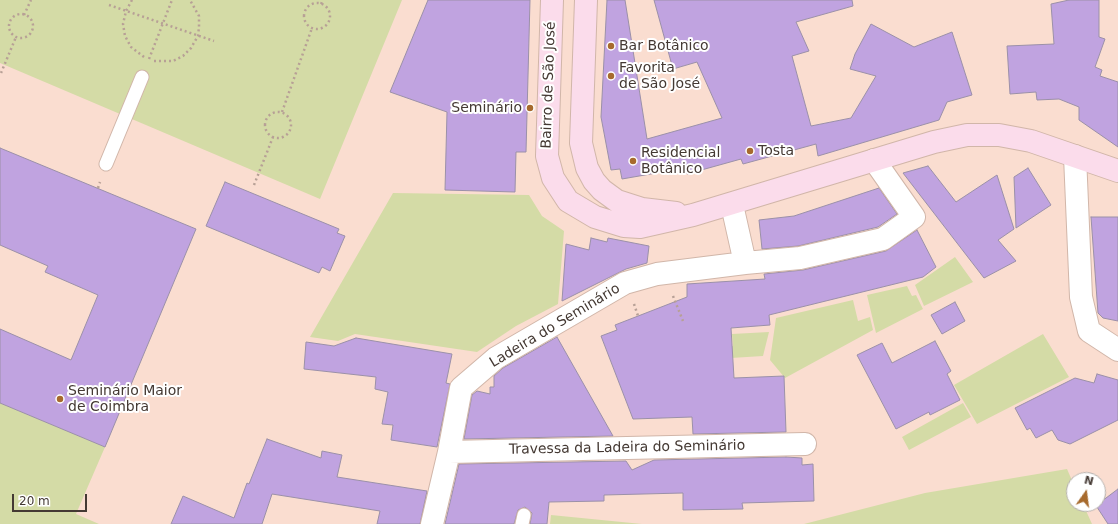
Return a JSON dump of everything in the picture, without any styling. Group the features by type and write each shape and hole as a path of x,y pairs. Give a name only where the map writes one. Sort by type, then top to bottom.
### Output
{"main road":[{"name":"Bairro de São José","path":"552,0 547,156 553,178 568,201 581,210 595,217 624,226 640,227 732,205 934,142 967,135 999,135 1031,141 1118,171"},
{"name":"Bairro de São José","path":"586,0 581,131 582,154 587,168 594,181 602,190 617,201 642,209 693,215"}],"street":[{"path":"1075,156 1081,297 1089,331 1118,350"},
{"path":"732,205 745,262 800,258 883,239 914,217 874,160"},
{"name":"Ladeira do Seminário","path":"432,524 449,452 461,388 496,358 624,283 657,274 745,262"},
{"name":"Travessa da Ladeira do Seminário","path":"449,452 805,444"}],"lane":[{"path":"106,164 142,77"}],"path":[{"path":"24,15 31,0"},
{"path":"132,0 126,11 123,24 125,36 131,47 139,55 149,60 162,62 183,56 191,48 198,36 199,16 190,0"},
{"path":"149,60 172,0"},
{"path":"321,4 323,0"},
{"path":"321,4 329,11 329,21 322,28 312,28 306,21 306,12 312,5 321,4"},
{"path":"109,5 214,41"},
{"path":"24,15 30,20 31,31 26,36 16,37 10,32 9,24 13,17 24,15"},
{"path":"282,112 312,28"},
{"path":"1,73 16,37"},
{"path":"273,112 282,112 286,114 291,121 289,133 282,138 273,137 269,135 265,127 267,118 273,112"},
{"path":"254,185 273,137"},
{"path":"672,292 683,321"}],"green space":[{"path":"0,0 402,0 320,199 0,63"},
{"path":"393,193 529,195 542,216 564,231 558,304 516,326 477,352 355,334 338,341 310,337"},
{"path":"955,257 973,282 924,306 915,285"},
{"path":"907,286 912,296 916,295 923,309 876,333 867,295"},
{"path":"853,300 858,321 870,317 873,330 785,378 770,360 776,318"},
{"path":"769,332 763,356 699,360 718,347 733,346 732,334"},
{"path":"1043,334 1069,377 977,424 954,385"},
{"path":"0,403 105,447 76,514 99,524 0,524"},
{"path":"963,403 971,417 909,450 902,437"},
{"path":"1067,469 1068,472 1066,472 1066,512 1087,512 1092,524 804,524 925,493"},
{"path":"551,515 642,524 550,524"}],"building":[{"path":"428,0 530,0 526,152 516,152 515,192 445,190 447,112 390,92"},
{"path":"607,0 625,0 647,139 722,118 697,62 673,69 654,0 852,0 853,6 796,22 809,51 792,56 811,126 851,118 876,76 850,69 855,54 871,24 914,47 952,32 972,95 947,102 939,120 818,156 816,144 743,164 741,159 687,174 685,168 622,179 620,169 611,170 601,117"},
{"path":"1069,0 1099,0 1099,37 1105,39 1095,67 1102,70 1100,76 1118,82 1118,147 1079,120 1079,107 1059,99 1037,100 1036,92 1010,94 1007,46 1054,44 1051,4"},
{"path":"0,148 196,229 105,447 0,403 0,329 71,360 98,295 45,272 48,266 0,245"},
{"path":"928,166 956,202 997,175 1014,229 998,240 1016,261 984,278 903,173"},
{"path":"1028,168 1051,205 1016,228 1014,177"},
{"path":"225,182 339,229 337,233 345,236 330,271 322,267 319,273 206,226"},
{"path":"879,188 897,214 878,227 798,246 762,249 759,220 794,216"},
{"path":"1091,217 1118,217 1118,321 1103,318 1098,313"},
{"path":"917,230 936,267 923,277 769,315 770,325 731,328 734,378 784,376 786,432 693,434 692,417 633,419 601,336 617,330 615,325 687,297 687,284 765,279 764,274 803,270 886,251"},
{"path":"591,238 607,242 608,238 649,246 647,263 626,269 562,301 566,244 589,250"},
{"path":"955,302 965,321 942,334 931,315"},
{"path":"557,337 613,436 464,439 472,395 477,391 490,394 490,387 494,387 494,376 503,368"},
{"path":"356,338 452,354 446,383 450,384 437,447 391,440 393,425 382,424 388,392 375,389 376,377 304,369 306,342 334,346"},
{"path":"935,341 951,371 947,374 960,400 930,415 929,412 896,429 857,355 882,343 892,363"},
{"path":"1097,374 1118,380 1118,420 1070,444 1058,440 1052,430 1036,438 1030,428 1027,430 1015,408 1075,378 1094,383"},
{"path":"267,439 321,458 322,451 342,455 337,477 427,491 420,524 377,524 380,511 272,494 262,524 171,524 183,496 234,518 247,483 249,484"},
{"path":"786,457 802,458 802,465 813,464 814,501 742,503 743,509 683,510 683,493 604,495 604,501 549,502 547,524 530,524 532,513 525,507 518,510 514,524 445,524 459,464 626,461 632,470 654,460"},
{"path":"1118,489 1118,524 1108,524 1100,512 1106,512 1106,498"}],"place":[{"name":"Bar Botânico","path":"611,46"},
{"name":"Favorita de São José","path":"611,76"},
{"name":"Seminário","path":"530,108"},
{"name":"Tosta","path":"750,151"},
{"name":"Residencial Botânico","path":"633,161"},
{"name":"Seminário Maior de Coimbra","path":"60,399"}]}
